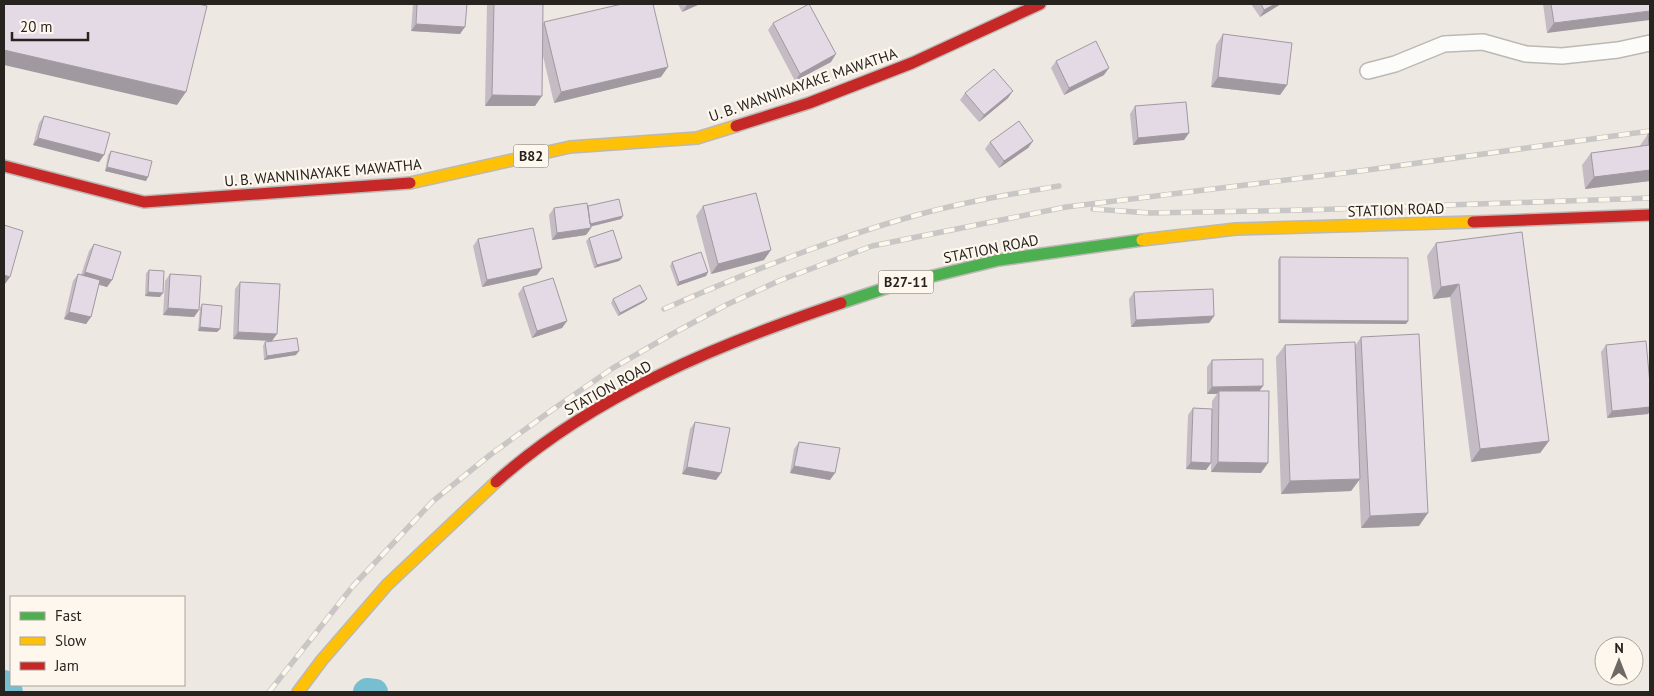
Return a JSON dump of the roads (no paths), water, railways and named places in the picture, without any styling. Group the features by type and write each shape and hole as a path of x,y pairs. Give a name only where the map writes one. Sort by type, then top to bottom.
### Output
{"main road":[{"name":"U. B. WANNINAYAKE MAWATHA","path":"4,166 144,202 415,183 570,147 698,138 808,102 903,66 1040,4"},
{"name":"STATION ROAD","path":"298,692 322,660 387,585 453,521 516,464 577,421 629,391 716,348 811,313 892,286 999,260 1104,244 1236,230 1650,215"}],"lane":[{"path":"1368,71 1396,64 1444,44 1483,42 1526,54 1562,56 1618,50 1650,43"}],"waterway":[{"path":"4,683 10,692"},
{"path":"366,692 375,692"}],"railway":[{"path":"269,692 353,586 433,501 490,455 613,368 726,305 781,280 872,246 1066,207 1360,171 1650,131"},
{"path":"664,309 726,282 885,224 952,206 1059,186"},
{"path":"1093,209 1150,213 1307,210 1650,198"}]}
